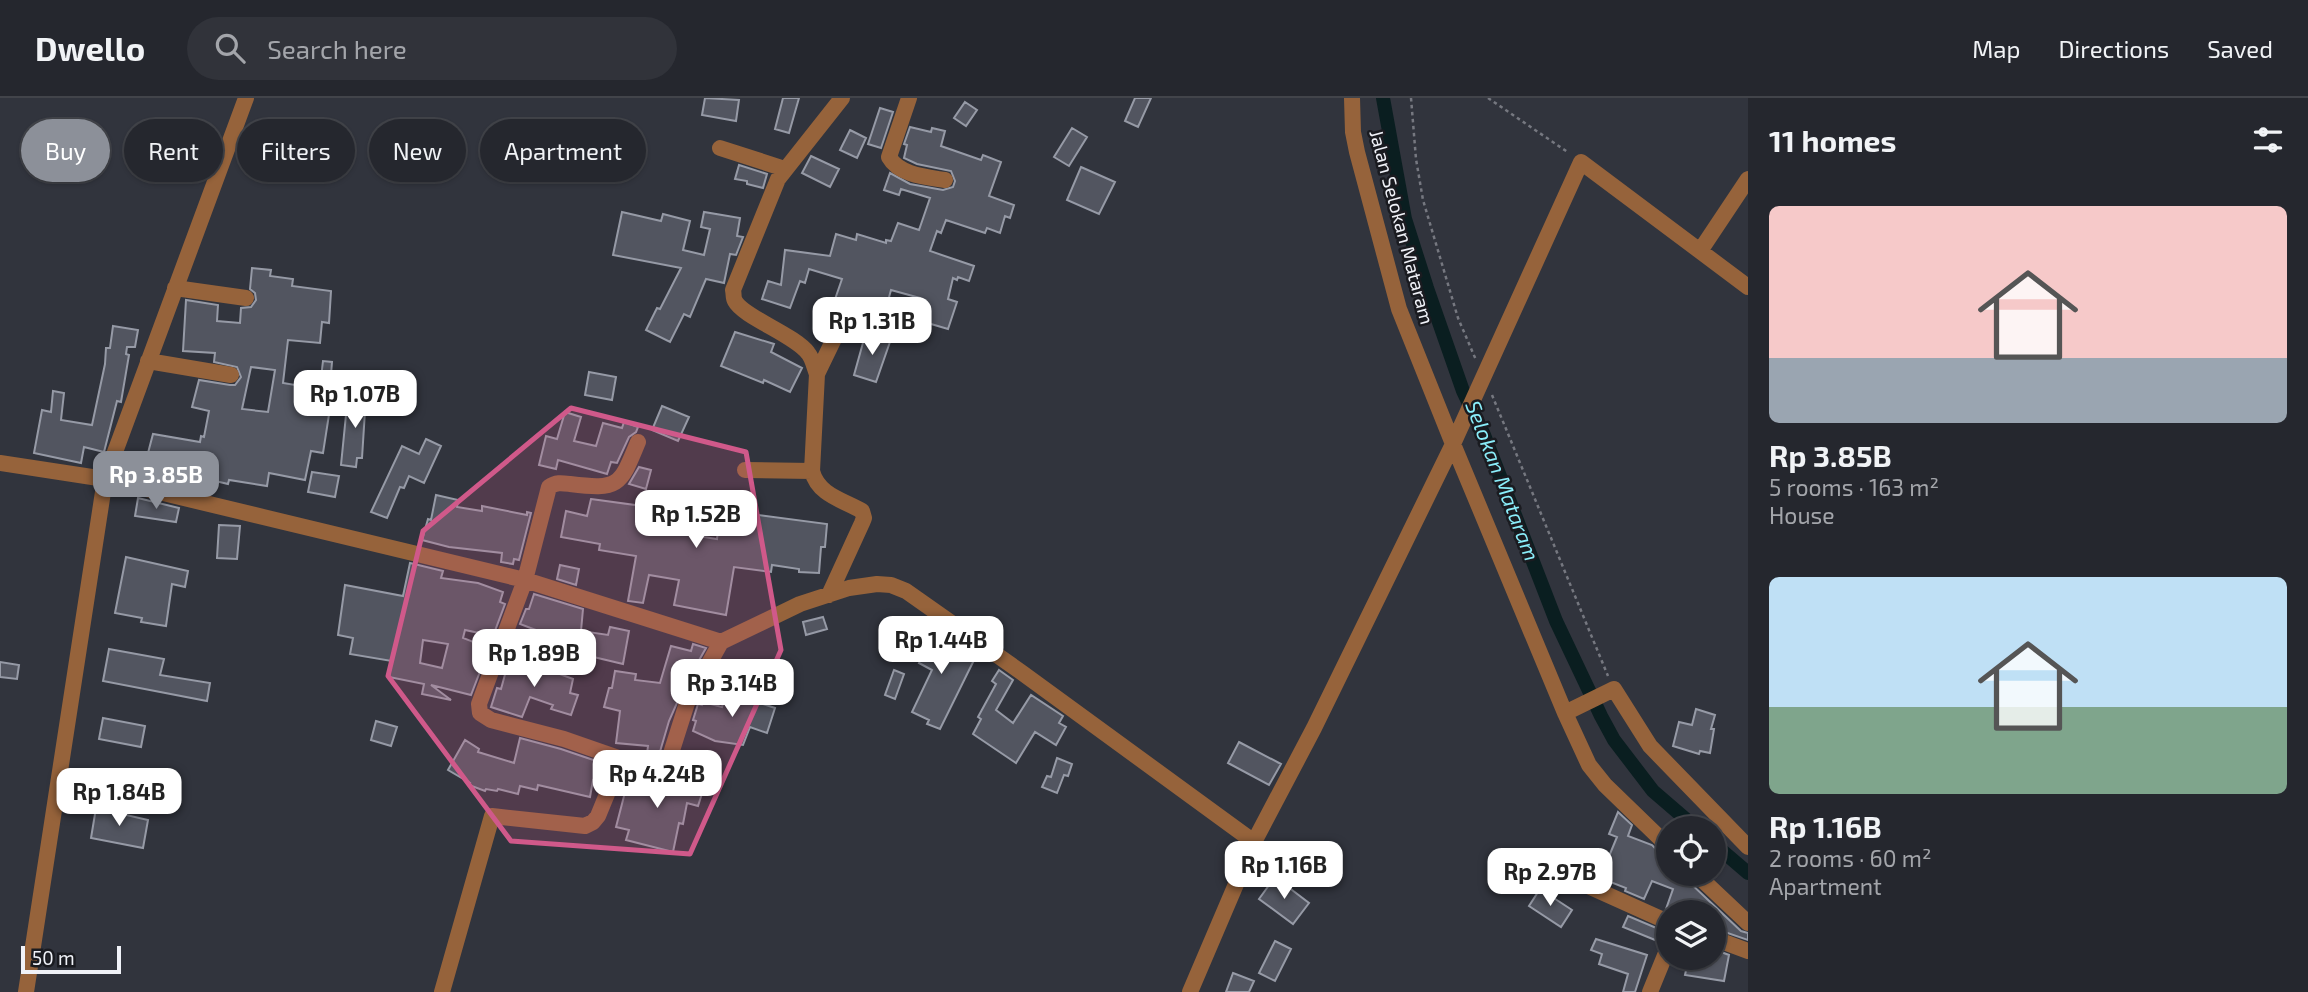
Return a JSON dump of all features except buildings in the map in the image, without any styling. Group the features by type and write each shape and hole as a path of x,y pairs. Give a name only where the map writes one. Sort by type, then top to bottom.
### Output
{"street":[{"path":"26,992 105,480 246,98"},
{"path":"817,374 807,352 735,301 733,290 785,169 842,98"},
{"path":"909,98 889,157 896,167 944,180"},
{"name":"Jalan Selokan Mataram","path":"1352,98 1353,132 1357,152 1399,309 1453,444 1565,713 1590,765 1605,785 1656,834"},
{"path":"720,148 785,169"},
{"path":"1190,992 1254,842 1314,728 1453,444 1581,162 1748,288"},
{"path":"1700,251 1748,179"},
{"path":"176,288 246,298"},
{"path":"828,595 864,518 862,511 830,495 819,486 812,471 817,374 846,314 875,324"},
{"path":"149,361 231,375"},
{"path":"638,442 626,471 617,483 602,487 560,483 549,487 525,580 479,704 480,713 491,720 564,739 652,771 663,768 668,763 687,703 721,642 800,604 849,588 891,584 906,591 1032,680 1254,842"},
{"path":"0,463 105,480 525,580 721,642"},
{"path":"745,470 812,471"},
{"path":"1565,713 1610,691 1650,746 1748,847"},
{"path":"442,992 492,816 585,826 598,816 621,760"},
{"path":"1588,886 1656,917"},
{"path":"1709,886 1748,923"},
{"path":"1726,943 1748,951"},
{"path":"1650,992 1659,970"}],"path":[{"path":"1411,98 1416,159 1423,200 1458,318 1610,691"},
{"path":"1488,98 1581,162"}],"highlighted area":[{"path":"571,408 746,452 781,650 690,854 511,841 388,676 423,531"}],"waterway":[{"name":"Selokan Mataram","path":"1383,98 1405,219 1427,288 1463,391 1484,435 1556,621 1614,740 1653,791 1682,816"},
{"name":"Selokan Mataram","path":"1726,854 1748,873"}]}
